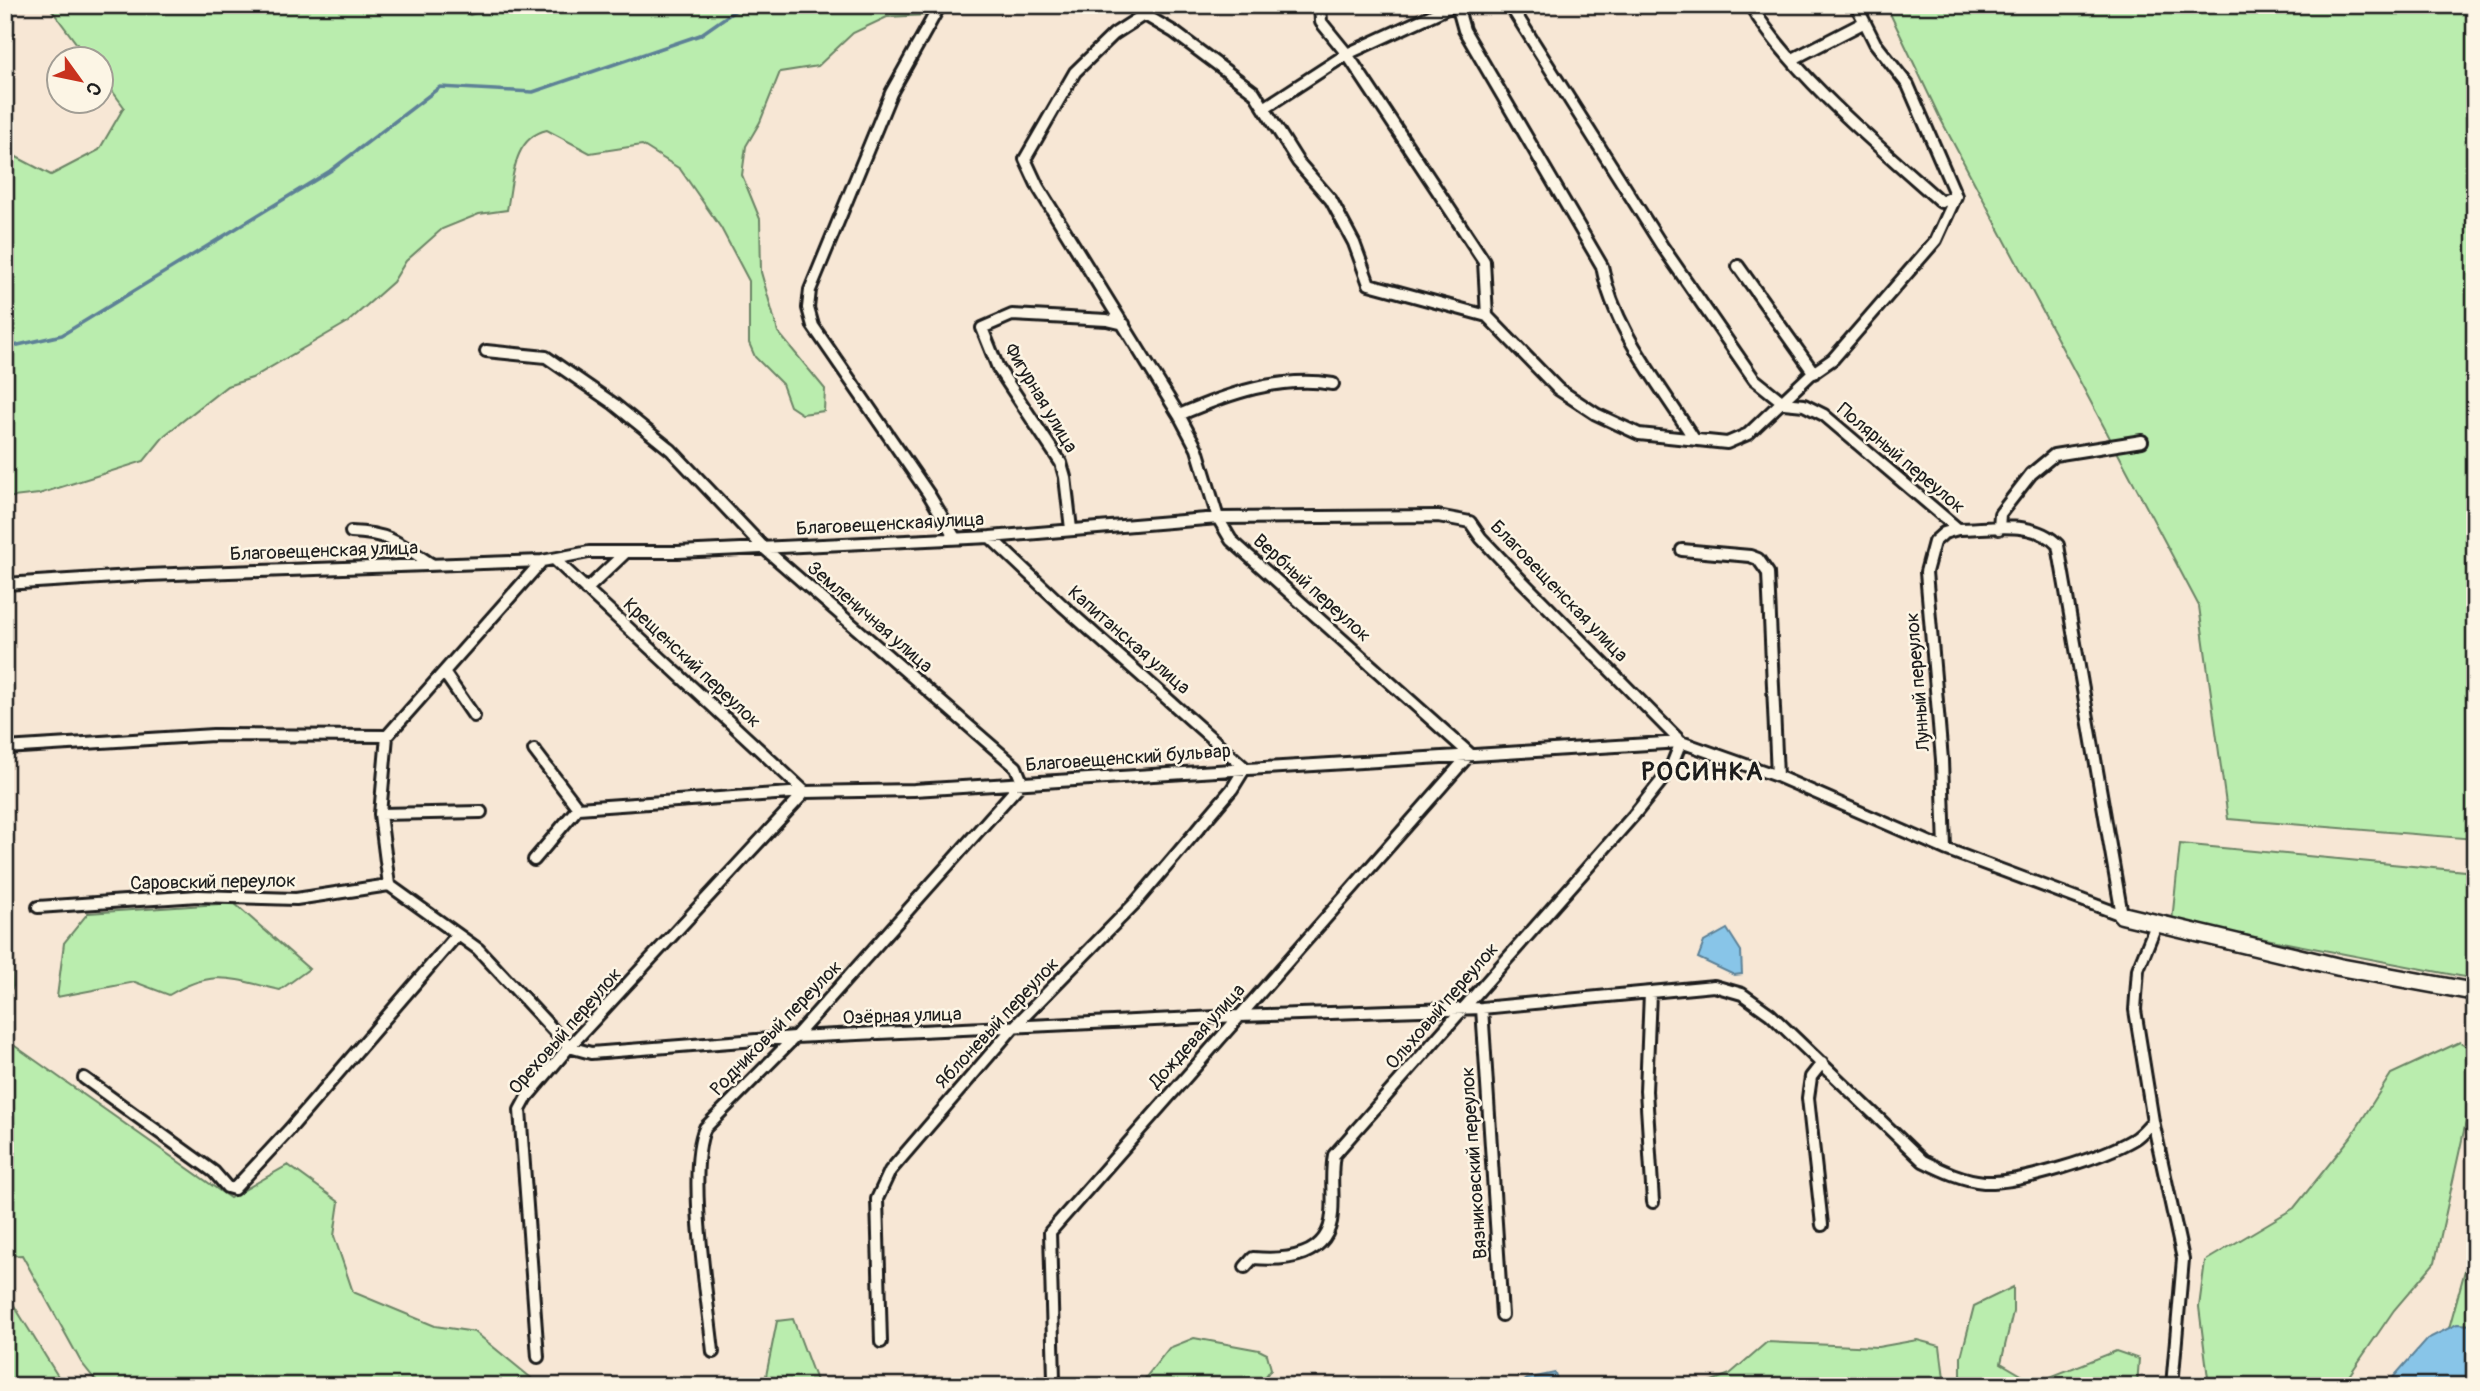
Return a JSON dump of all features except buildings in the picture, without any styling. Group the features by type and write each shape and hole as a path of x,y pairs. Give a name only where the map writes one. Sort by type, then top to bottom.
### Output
{"street":[{"path":"940,5 891,93 810,290 808,308 814,326 928,493 954,537"},
{"path":"1159,5 1145,15 1174,32 1254,92 1298,162 1331,200 1354,243 1368,284 1488,316 1558,389 1596,414 1639,434 1727,443 1748,433 1833,359 1937,240 1956,196 1908,85 1863,23 1856,5"},
{"path":"1320,5 1321,22 1347,54 1484,261 1488,316"},
{"name":"Полярный переулок","path":"1510,5 1670,257 1754,379 1784,403 1804,405 1824,415 1958,529 2031,528 2048,534 2058,545 2122,915"},
{"path":"1750,5 1762,25 1846,117 1941,202 1956,196"},
{"path":"1264,108 1347,54 1445,9 1458,6 1464,30 1602,266 1606,288 1630,343 1694,439"},
{"name":"Вербный переулок","path":"1145,15 1114,34 1075,72 1025,159 1038,187 1179,415 1197,449 1218,518 1231,540 1470,754"},
{"path":"1793,59 1863,23"},
{"path":"1738,266 1814,373"},
{"name":"Фигурная улица","path":"1071,529 1065,477 1060,463 998,368 982,328 1012,316 1107,320 1125,324"},
{"name":"Земленичная улица","path":"486,351 546,357 614,404 671,450 765,549 1016,767 1022,782"},
{"path":"1179,415 1227,395 1285,382 1334,384"},
{"path":"1999,529 2000,514 2031,474 2054,455 2142,440"},
{"name":"Благовещенская улица","path":"5,584 147,575 542,561 589,552 765,549 990,537 1218,518 1418,514 1470,522 1512,571 1681,742"},
{"name":"Лунный переулок","path":"1945,849 1942,760 1926,572 1934,542 1944,533 1958,529"},
{"path":"351,532 375,533 399,541 431,564"},
{"name":"Капитанская улица","path":"990,537 1063,606 1245,768"},
{"path":"1682,550 1750,556 1765,565 1768,573 1777,776"},
{"path":"586,590 625,553"},
{"name":"Крещенский переулок","path":"555,560 805,792"},
{"path":"542,561 445,674 387,736 380,814 389,885 456,936 478,949 569,1047"},
{"path":"445,674 474,716"},
{"path":"5,748 213,735 387,736"},
{"path":"1681,742 1777,776 1945,849 2122,915 2339,967 2475,992"},
{"name":"Благовещенский бульвар","path":"578,808 805,792 914,790 1681,742"},
{"name":"Ольховый переулок","path":"1245,1267 1253,1258 1301,1256 1319,1244 1332,1217 1330,1181 1334,1155 1634,815 1670,770 1681,742"},
{"path":"534,750 578,808 534,860"},
{"name":"Дождевая улица","path":"1054,1379 1050,1232 1470,754"},
{"name":"Яблоневый переулок","path":"881,1342 877,1199 883,1183 905,1151 1012,1029 1136,902 1232,789 1245,768"},
{"name":"Родниковый переулок","path":"713,1352 696,1176 698,1144 717,1114 795,1037 1022,782"},
{"name":"Ореховый переулок","path":"538,1357 520,1110 527,1097 569,1047 805,792"},
{"path":"380,814 481,812"},
{"name":"Саровский переулок","path":"38,907 198,896 296,899 389,885"},
{"path":"2156,925 2138,969 2135,1010 2153,1121 2183,1259 2172,1386"},
{"path":"84,1078 214,1172 227,1187 234,1189 298,1120 456,936"},
{"name":"Озёрная улица","path":"569,1047 591,1053 795,1037 1012,1029 1238,1016 1482,1008 1714,986 1741,994 1770,1014 1923,1161 1971,1179 1999,1181 2106,1153 2137,1138 2153,1121"},
{"path":"1650,993 1646,1091 1653,1202"},
{"name":"Вязниковский переулок","path":"1482,1008 1502,1315"},
{"path":"1822,1063 1811,1077 1808,1098 1822,1225"}],"green space":[{"path":"48,5 451,5 470,15 503,5 940,5 928,15 887,17 853,33 818,66 780,72 760,122 746,146 742,175 760,219 761,272 778,332 825,389 824,411 802,414 790,406 782,384 755,357 749,343 749,281 721,228 680,169 642,145 590,153 547,130 535,135 521,151 513,174 507,210 479,214 442,229 406,261 393,282 348,322 252,378 227,386 165,435 144,461 39,494 5,498 5,151 51,175 99,150 124,107 116,96 116,46 78,46"},
{"path":"1886,5 2475,5 2475,839 2228,819 2199,606 1939,116"},
{"path":"2180,844 2475,872 2475,979 2172,921"},
{"path":"234,903 309,969 280,990 223,978 199,981 169,995 135,982 57,997 64,943 88,913"},
{"path":"5,933 9,934 13,986 5,1001"},
{"path":"5,1039 230,1198 288,1165 339,1202 334,1236 353,1292 435,1326 475,1332 541,1386 100,1386 81,1362 22,1255 5,1256"},
{"path":"2460,1042 2475,1051 2475,1081 2435,1262 2394,1310 2342,1386 2209,1386 2199,1307 2205,1261 2294,1208 2351,1137 2391,1074"},
{"path":"2475,1234 2475,1386 2433,1386"},
{"path":"2013,1287 2013,1312 2001,1363 2035,1383 2116,1351 2139,1359 2137,1386 1961,1386 1961,1357 1974,1306"},
{"path":"5,1291 64,1386 5,1386"},
{"path":"793,1319 818,1386 764,1386 777,1321"},
{"path":"1194,1338 1259,1350 1267,1354 1271,1369 1263,1380 1249,1386 1139,1386 1169,1348"},
{"path":"1917,1340 1940,1346 1945,1386 1699,1386 1730,1374 1767,1342 1878,1347"}],"water":[{"path":"1727,929 1741,951 1742,974 1734,975 1698,958 1704,942"},
{"path":"2457,1324 2475,1325 2475,1371 2469,1386 2380,1386 2390,1381 2427,1339"},
{"path":"1555,1373 1559,1386 1518,1386 1527,1379"}],"waterway":[{"path":"5,348 62,335 330,171 440,87 533,92 700,35 743,5"}],"district":[{"name":"РОСИНКА","path":"1703,772"}]}
